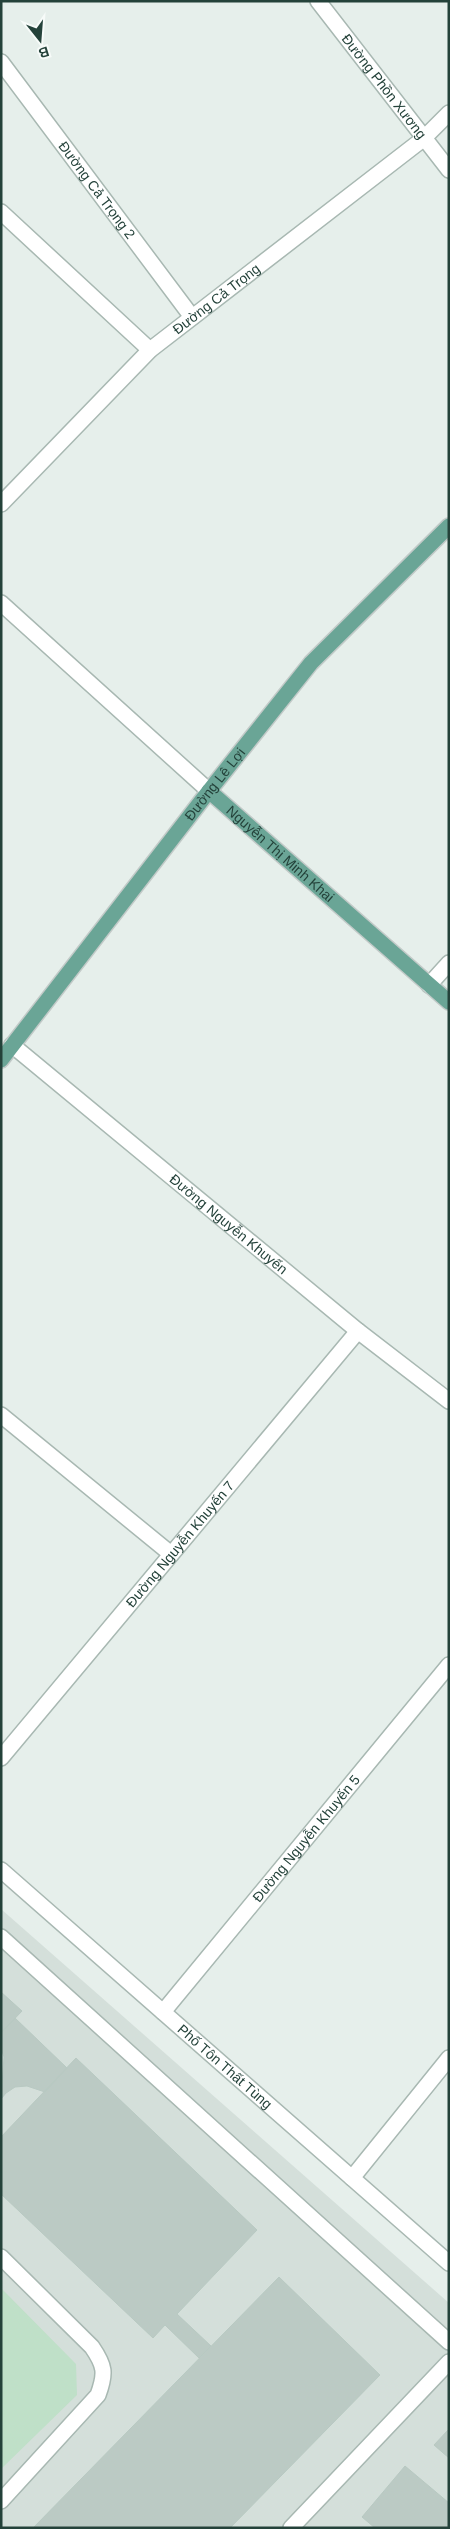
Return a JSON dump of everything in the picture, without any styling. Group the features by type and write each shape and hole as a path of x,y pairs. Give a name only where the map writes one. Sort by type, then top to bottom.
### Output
{"main road":[{"name":"Đường Lê Lợi","path":"1,1060 209,791 311,663 449,526"},
{"name":"Nguyễn Thị Minh Khai","path":"209,791 449,1002"}],"street":[{"name":"Đường Phồn Xương","path":"318,1 423,139 449,170"},
{"name":"Đường Cả Trọng 2","path":"1,62 192,317"},
{"name":"Đường Cả Trọng","path":"1,504 150,350 423,139 449,112"},
{"path":"1,212 150,350"},
{"name":"Nguyễn Thị Minh Khai","path":"1,603 209,791"},
{"path":"429,985 449,963"},
{"name":"Đường Nguyễn Khuyến","path":"12,1045 358,1331 449,1401"},
{"name":"Đường Nguyễn Khuyến 7","path":"1,1758 358,1331"},
{"path":"1,1415 171,1554"},
{"name":"Đường Nguyễn Khuyến 5","path":"163,2012 449,1665"},
{"name":"Phố Tôn Thất Tùng","path":"1,1870 449,2263"},
{"path":"1,1937 449,2342"},
{"path":"352,2178 449,2058"},
{"path":"1,2257 92,2347 102,2362 104,2379 98,2394 1,2501"},
{"path":"291,2528 449,2362"}],"shaded area":[{"path":"1,1909 449,2303 449,2528 1,2528"}],"green space":[{"path":"1,2288 76,2364 77,2395 1,2469"}],"building":[{"path":"1,1992 22,2011 1,2033"},
{"path":"15,2018 67,2068 45,2092 27,2086 15,2087 1,2099 4,2057 1,2048 1,2033"},
{"path":"76,2058 257,2230 177,2314 211,2346 199,2358 165,2325 153,2338 1,2194 1,2137"},
{"path":"279,2277 380,2375 230,2528 33,2528"},
{"path":"449,2429 449,2458 434,2445"},
{"path":"405,2466 449,2503 449,2528 375,2528 362,2517"}]}
